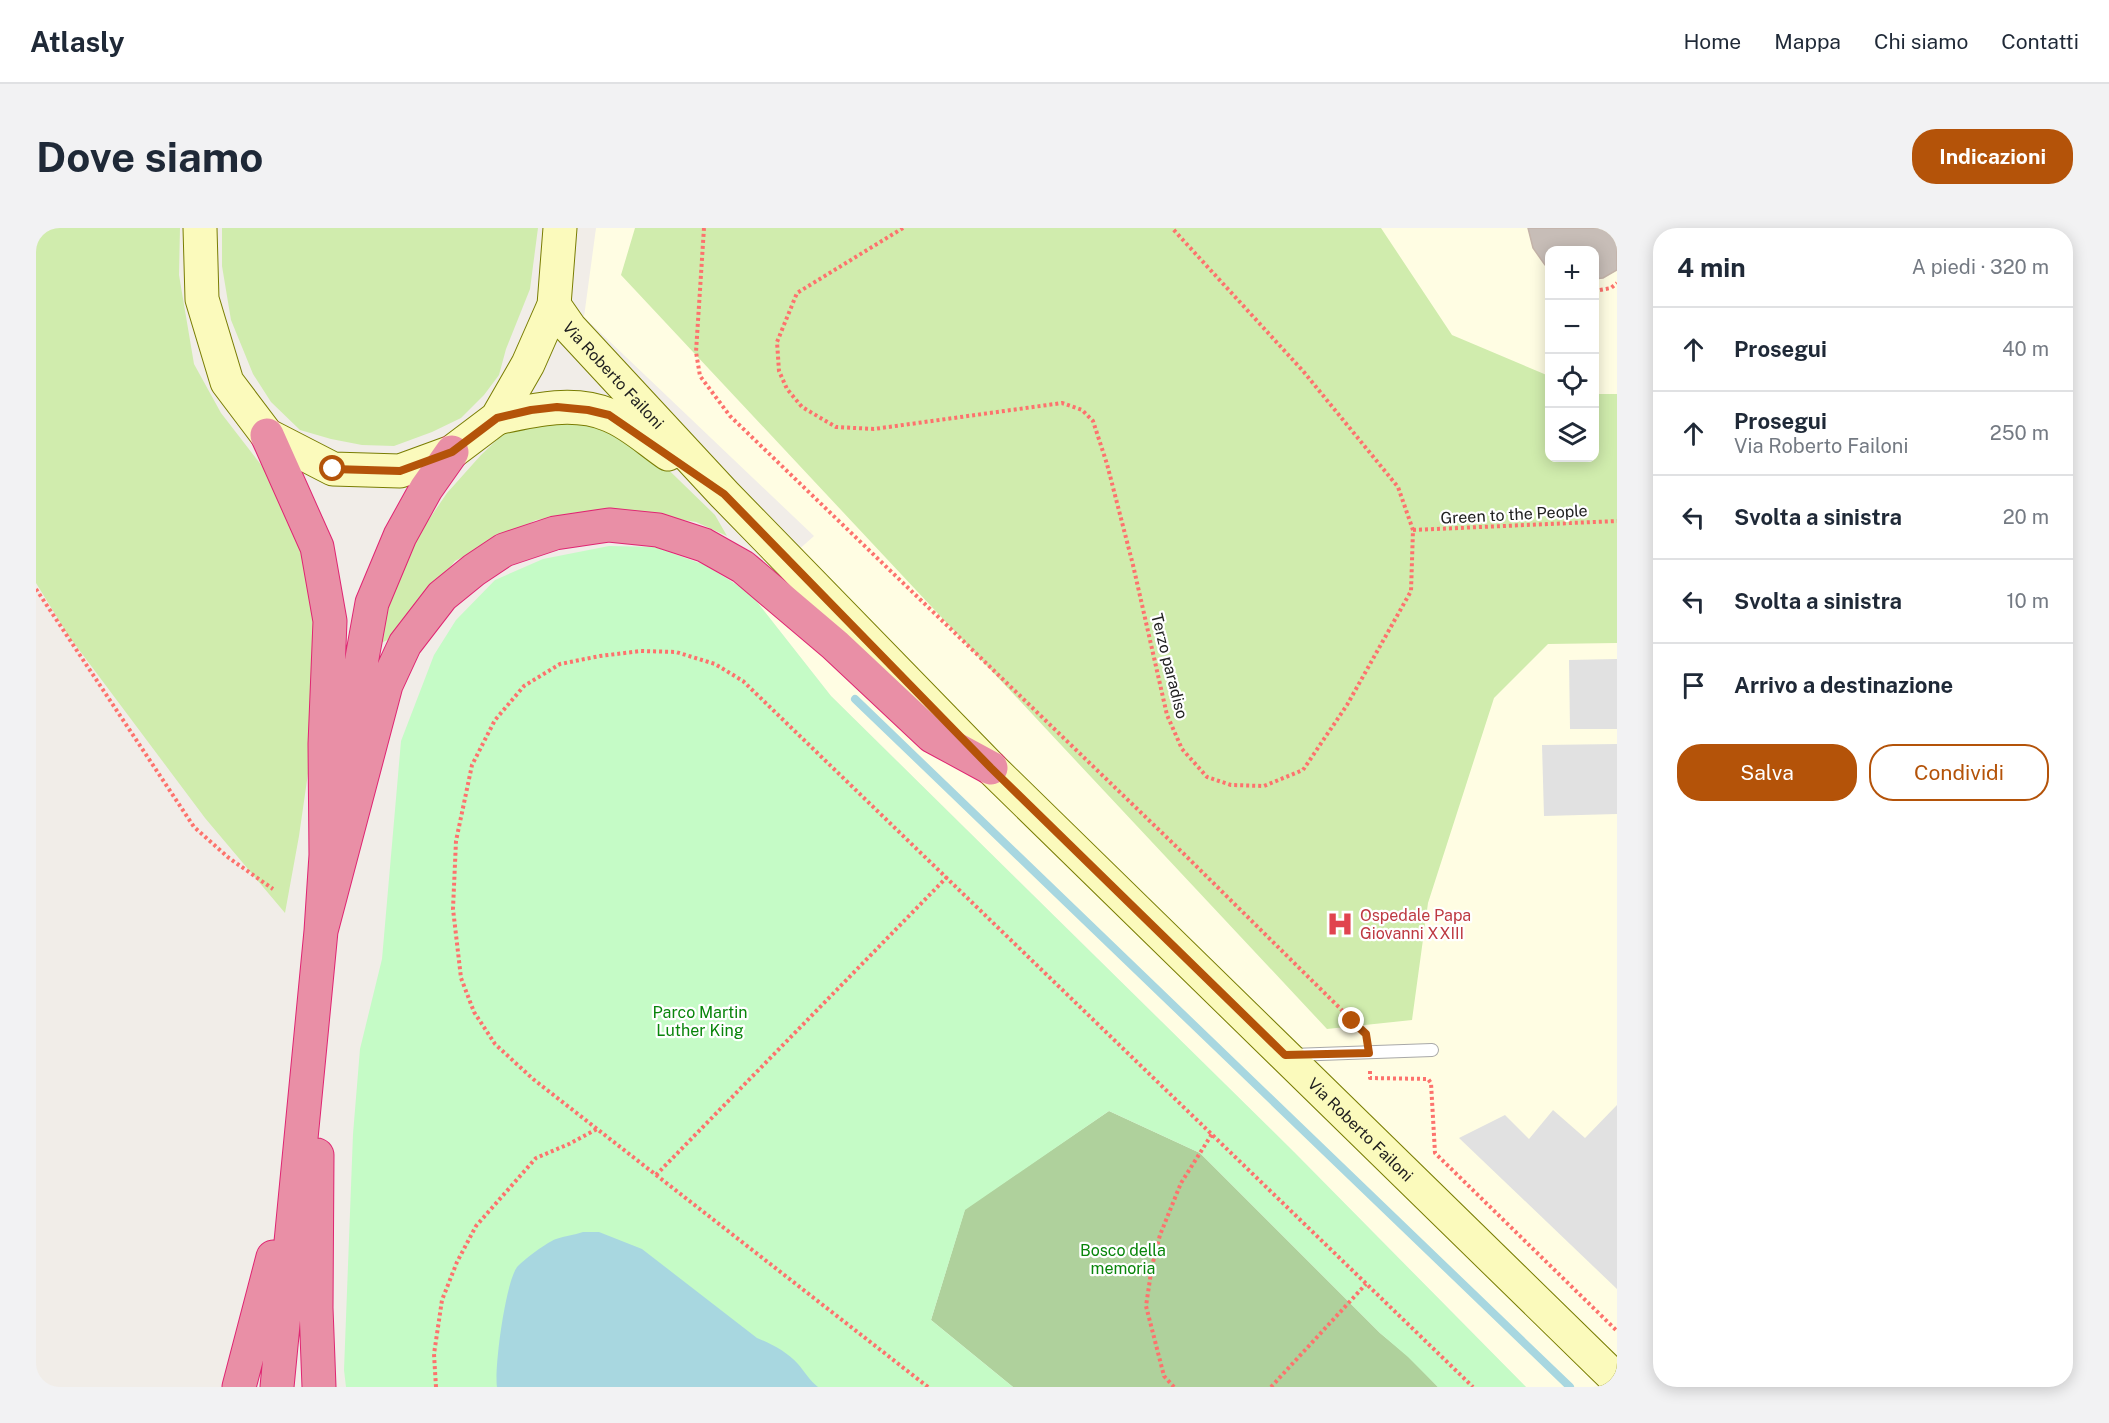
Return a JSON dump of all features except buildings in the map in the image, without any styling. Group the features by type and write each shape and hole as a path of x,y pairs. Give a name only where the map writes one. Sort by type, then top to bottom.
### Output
{"highway":[{"path":"267,435 317,547 330,621 325,744 326,855 320,942 277,1387"},
{"path":"326,855 372,603 400,536 426,489 452,452"},
{"path":"319,1387 316,1308 320,942 386,685 405,644 442,596 474,570 504,550 555,533 609,525 658,530 704,545 743,567 835,645 932,736 991,768"},
{"path":"239,1387 297,1162"}],"street":[{"path":"200,228 202,299 227,382 267,435 333,469 400,471 452,452 497,418 528,364 554,305 560,228"},
{"name":"Via Roberto Failoni","path":"554,305 570,328 724,494 991,768 1617,1380"},
{"name":"Via Roberto Failoni","path":"497,418 557,407 609,415 724,494"}],"lane":[{"path":"1285,1055 1432,1050"}],"path":[{"path":"704,228 696,352 700,376 730,416 1185,855 1366,1034 1370,1078 1428,1079 1431,1083 1435,1153 1617,1331"},
{"name":"Terzo paradiso","path":"903,228 797,293 777,342 779,371 787,389 802,407 836,427 892,427 1062,403 1082,410 1093,421 1114,492 1167,715 1182,748 1207,777 1231,785 1264,786 1303,770 1347,705 1411,591 1413,530 1398,487 1303,371 1172,228"},
{"path":"1599,290 1611,288 1617,283"},
{"name":"Green to the People","path":"1413,530 1617,521"},
{"path":"36,589 194,827 229,858 273,889"},
{"path":"928,1387 532,1079 495,1044 474,1012 461,978 453,909 456,841 472,765 495,720 524,686 560,664 641,651 676,652 715,663 743,681 1473,1387"},
{"path":"656,1175 946,877"},
{"path":"436,1387 434,1354 442,1299 457,1262 476,1226 536,1158 597,1129"},
{"path":"1174,1387 1164,1376 1146,1306 1152,1266 1160,1235 1180,1183 1212,1134"},
{"path":"1271,1387 1366,1284"}],"shaded area":[{"name":"Ospedale Papa Giovanni XXIII","path":"596,228 1617,228 1617,1387 1526,1387 1294,1152 831,696 750,593 814,536 584,317"},
{"path":"1617,659 1617,729 1570,729 1569,660"},
{"path":"1617,744 1617,814 1544,816 1542,745"},
{"path":"1617,1105 1617,1289 1459,1138 1505,1115 1529,1139 1553,1110 1585,1138"}],"green space":[{"path":"36,228 180,228 179,275 194,364 221,413 269,475 293,519 318,619 319,697 299,836 285,913 205,818 68,635 36,583"},
{"path":"222,228 538,228 530,289 506,349 499,375 484,395 461,418 394,446 362,445 300,430 271,402 253,374 231,320 222,266"},
{"name":"Ospedale Papa Giovanni XXIII","path":"635,228 1381,228 1452,335 1545,374 1545,462 1599,462 1599,394 1617,394 1617,643 1548,644 1494,698 1428,903 1412,1020 1327,1029 621,275"},
{"path":"595,418 642,444 715,515 727,536 696,522 622,510 536,520 455,561 396,636 381,643 380,621 402,559 447,493 481,455 500,437 523,423"},
{"name":"Parco Martin Luther King","path":"609,546 655,547 705,565 750,593 831,696 1294,1152 1526,1387 1438,1387 1380,1333 1200,1153 1109,1111 965,1210 931,1320 1013,1387 346,1387 344,1370 353,1134 360,1049 382,959 401,741 434,655 456,620 495,580 543,559"},
{"name":"Bosco della memoria","path":"1109,1111 1200,1153 1380,1333 1408,1356 1438,1387 1013,1387 931,1320 965,1209"}],"water":[{"path":"583,1232 599,1232 642,1249 757,1338 789,1356 818,1387 497,1387 497,1362 505,1305 509,1287 518,1266 536,1251 556,1239"}],"waterway":[{"path":"855,699 1570,1387"}],"place":[{"name":"Ospedale Papa Giovanni XXIII","path":"1340,924"}],"route":[{"path":"333,469 400,471 452,452 497,418 531,410 557,407 609,415 724,494 991,768 1285,1055 1369,1053 1366,1034 1352,1021"}]}
